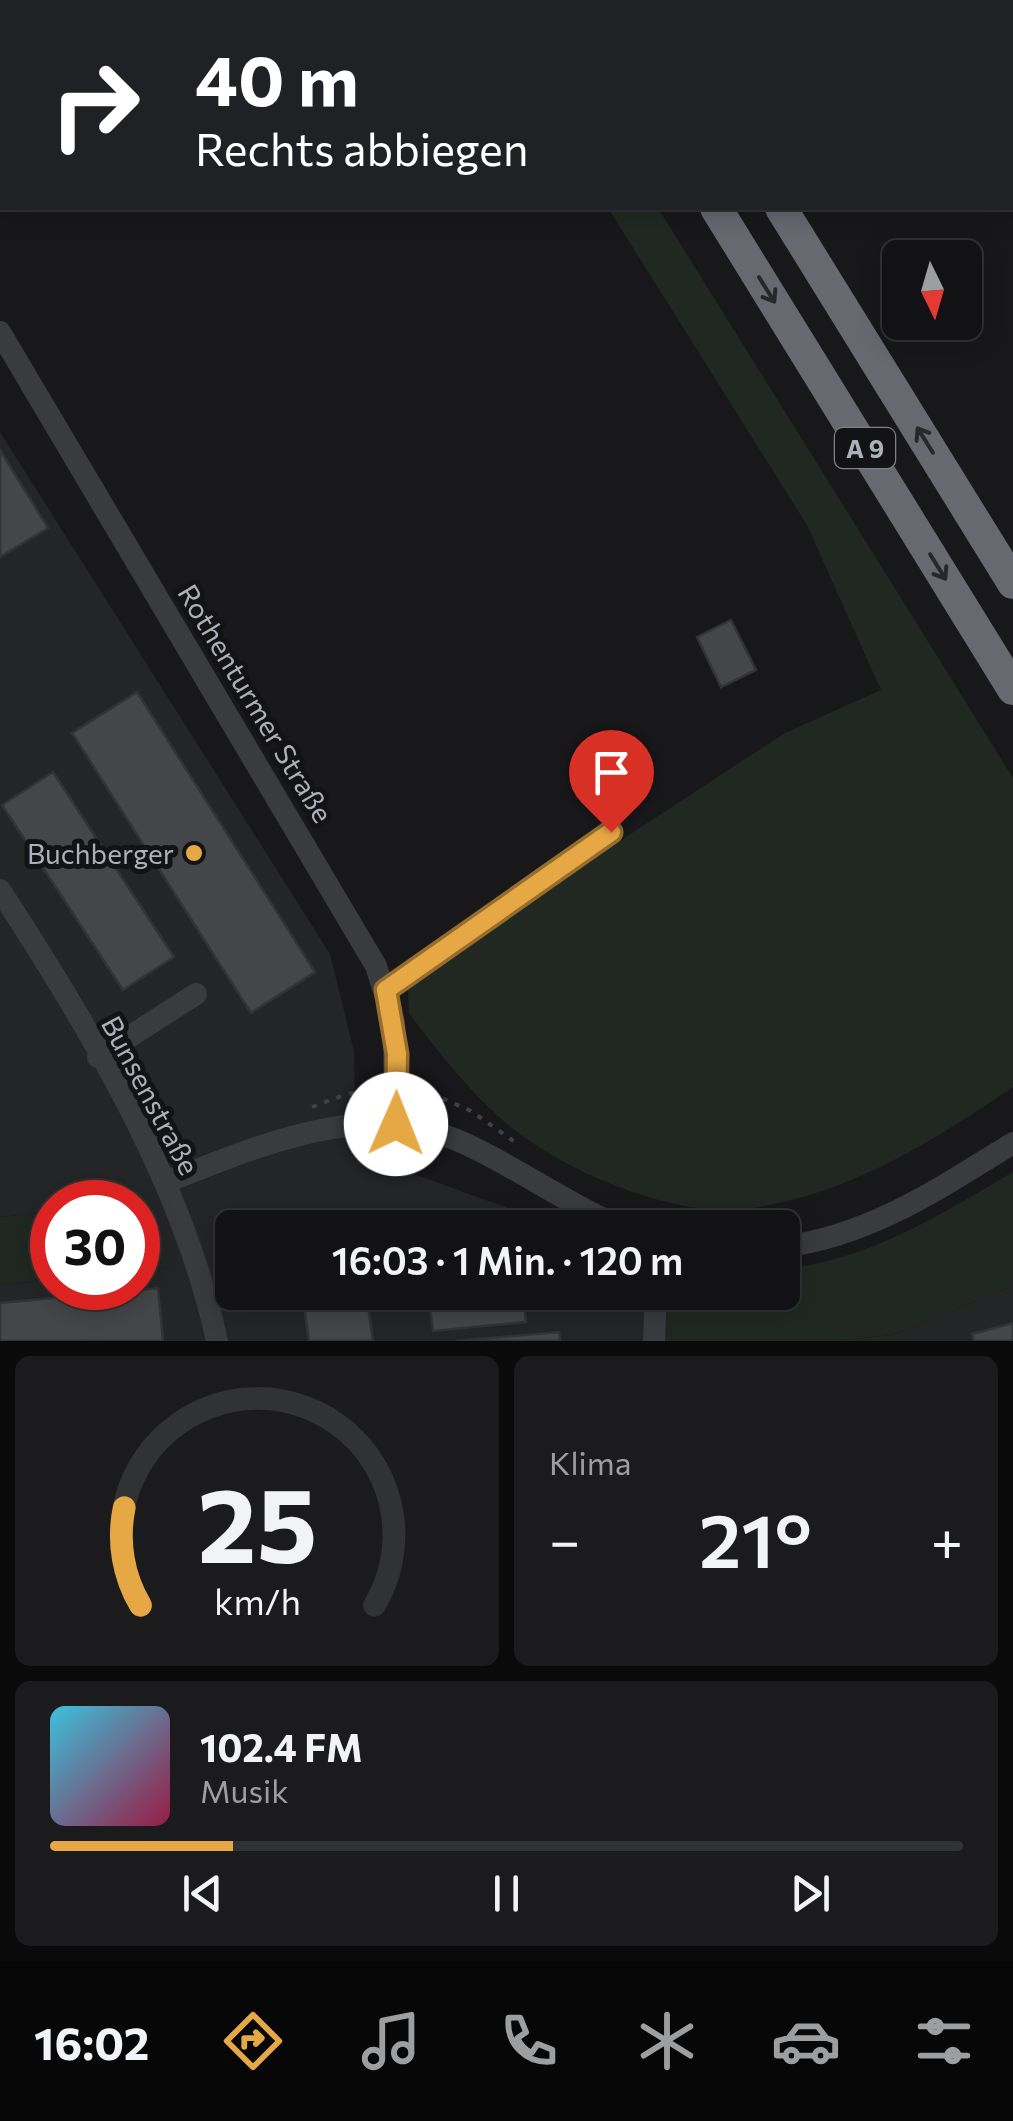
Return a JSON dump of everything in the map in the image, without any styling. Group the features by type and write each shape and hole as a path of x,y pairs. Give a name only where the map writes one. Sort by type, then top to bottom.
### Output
{"highway":[{"name":"A 9","path":"717,210 1013,689"},
{"name":"A 9","path":"782,210 1013,583"}],"street":[{"name":"Rothenturmer Straße","path":"0,332 364,943 386,990 397,1054 396,1124"},
{"path":"386,990 611,832"},
{"name":"Bunsenstraße","path":"0,890 166,1182 218,1341"},
{"path":"98,1057 196,994"},
{"path":"166,1182 305,1131 396,1124 466,1144 589,1210"},
{"path":"800,1244 825,1239 901,1212 1013,1143"},
{"path":"654,1341 655,1310"}],"path":[{"path":"365,1124 376,1078"}],"shaded area":[{"path":"609,210 659,210 1013,778 1013,1087 918,1147 851,1180 781,1203 716,1210 653,1198 590,1175 534,1144 483,1102 409,1013 408,990 424,969 785,733 881,690 807,525"},
{"path":"0,432 330,954 354,1051 356,1153 513,1210 215,1210 215,1310 668,1310 666,1341 0,1341 0,1285 30,1282 30,1310 160,1310 160,1268 169,1267 160,1245 160,1180 30,1180 30,1214 0,1217"},
{"path":"1013,1172 1013,1286 892,1335 835,1341 666,1341 668,1310 800,1310 800,1266 874,1246"},
{"path":"30,1214 30,1282 0,1285 0,1217"},
{"path":"160,1243 170,1267 160,1268"},
{"path":"1013,1286 1013,1341 835,1341 892,1335"}],"building":[{"path":"0,450 48,528 0,557"},
{"path":"731,620 756,670 721,687 697,637"},
{"name":"Buchberger","path":"137,692 315,972 251,1013 72,733"},
{"path":"53,772 174,957 123,990 2,805"},
{"path":"30,1300 30,1310 160,1309 163,1341 0,1341 0,1303"},
{"path":"305,1310 369,1310 373,1341 309,1341"},
{"path":"430,1310 525,1310 526,1322 433,1331"},
{"path":"1013,1323 1013,1341 974,1341 972,1334"},
{"path":"559,1332 560,1341 456,1341"}],"place":[{"name":"Buchberger","path":"194,853"}],"route":[{"path":"396,1124 397,1054 386,990 582,857 611,832"}]}
